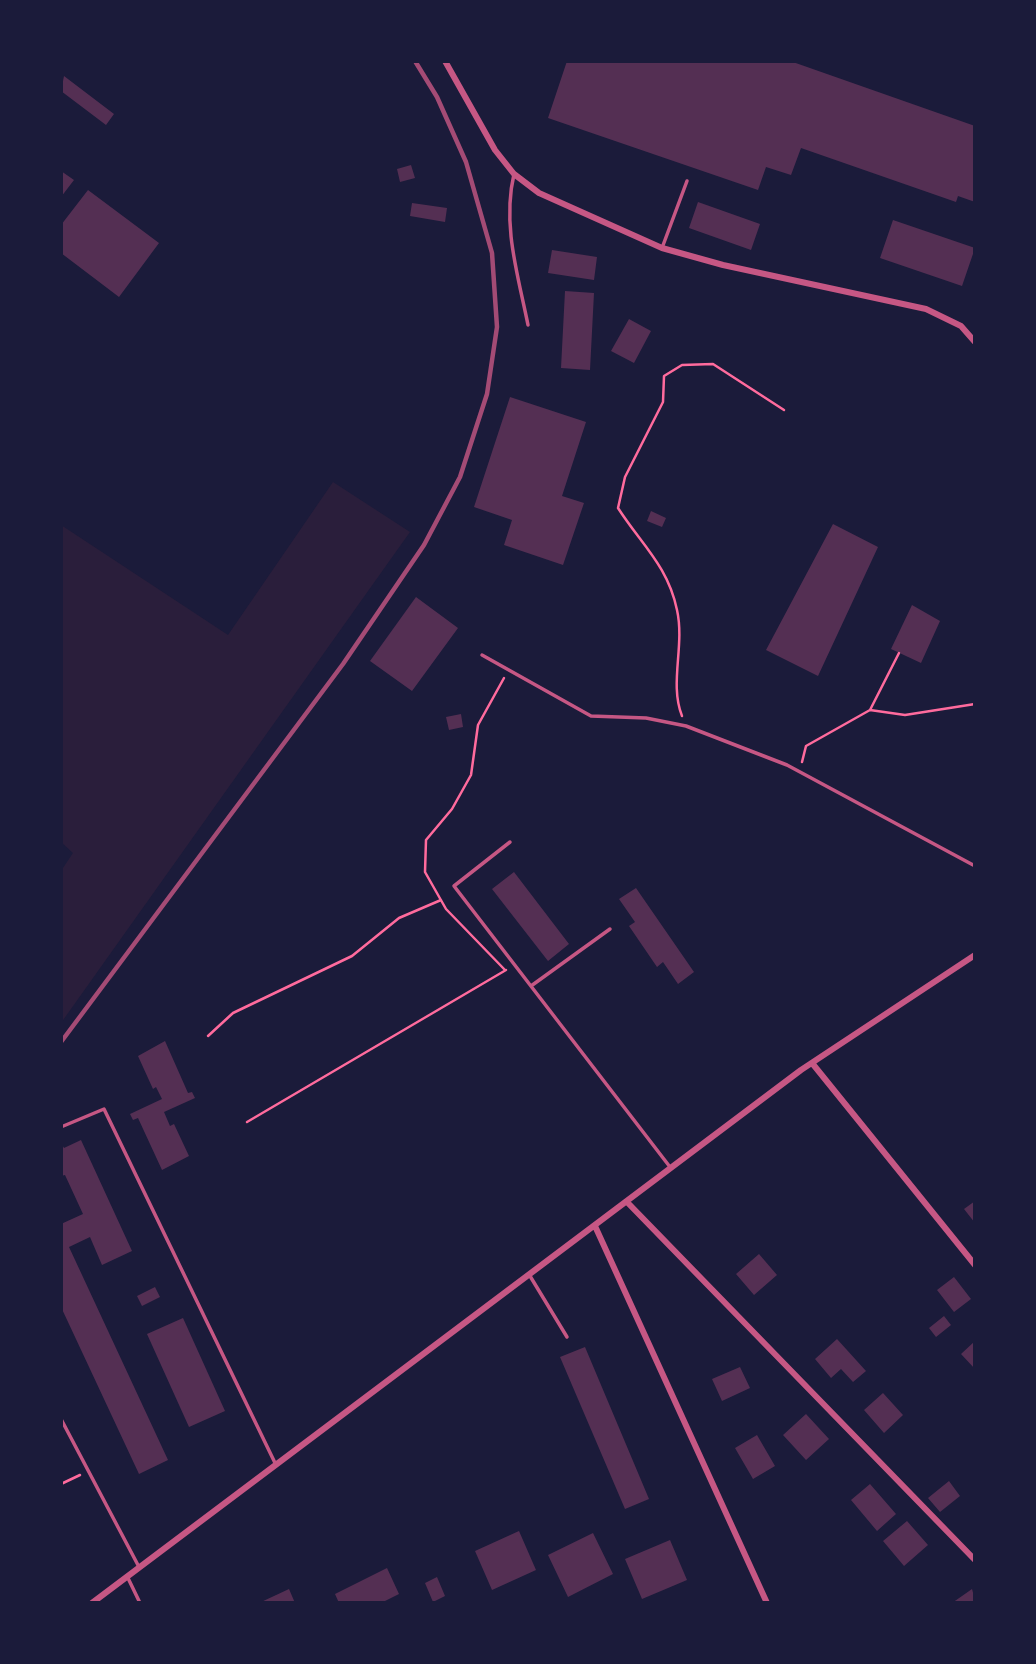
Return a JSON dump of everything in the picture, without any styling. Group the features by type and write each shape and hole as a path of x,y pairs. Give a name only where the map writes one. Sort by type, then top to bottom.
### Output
{"street":[{"path":"445,61 495,150 513,174 538,193 662,247 723,265 926,309 961,326 975,342"},
{"path":"92,1603 812,1063 975,955"},
{"path":"812,1063 975,1265"},
{"path":"627,1202 975,1560"},
{"path":"594,1226 767,1603"}],"lane":[{"path":"513,174 508,199 509,233 528,325"},
{"path":"662,247 687,181"},
{"path":"482,655 591,716 646,718 686,726 799,772 975,866"},
{"path":"510,842 454,886 671,1168"},
{"path":"531,986 610,929"},
{"path":"61,1127 104,1110 276,1465"},
{"path":"530,1275 567,1337"},
{"path":"61,1419 139,1567"},
{"path":"127,1576 140,1603"}],"path":[{"path":"686,726 675,698 680,656 677,610 661,563 618,508 625,477 663,402 664,376 682,365 713,364 785,410"},
{"path":"799,772 806,746 870,710 900,653"},
{"path":"505,970 477,944 441,900 425,872 426,840 452,809 471,775 478,725 509,669"},
{"path":"870,710 905,715 975,704"},
{"path":"208,1036 233,1013 352,956 399,918 441,900"},
{"path":"247,1122 514,965"},
{"path":"61,1484 89,1471"}],"shaded area":[{"path":"333,482 410,532 61,1023 61,871 73,853 61,842 61,525 228,635"}],"building":[{"path":"567,61 790,61 975,126 975,202 958,196 956,202 801,148 791,175 766,167 758,190 548,118"},
{"path":"64,76 114,114 106,125 61,91"},
{"path":"411,165 415,178 400,182 397,169"},
{"path":"61,171 74,180 61,197"},
{"path":"88,190 159,243 119,297 61,253 61,225"},
{"path":"698,202 760,224 751,250 689,228"},
{"path":"412,203 447,208 445,222 410,216"},
{"path":"893,220 975,248 962,286 880,258"},
{"path":"552,250 597,257 594,280 548,273"},
{"path":"565,291 594,293 590,370 561,368"},
{"path":"629,319 651,331 634,363 611,351"},
{"path":"510,397 586,422 562,496 584,503 563,565 504,545 512,520 474,507"},
{"path":"651,511 666,518 662,527 647,521"},
{"path":"833,524 878,547 818,676 766,650"},
{"path":"416,597 458,628 412,691 370,661"},
{"path":"912,605 940,621 921,663 891,649"},
{"path":"461,714 463,727 449,730 446,717"},
{"path":"514,872 569,944 548,961 492,889"},
{"path":"636,888 694,972 678,984 663,962 657,967 629,926 635,922 619,899"},
{"path":"165,1041 188,1093 192,1092 195,1098 164,1112 170,1126 174,1124 189,1156 162,1170 138,1118 133,1120 130,1114 162,1099 156,1087 153,1089 138,1056"},
{"path":"81,1140 132,1251 102,1265 90,1237 69,1247 168,1460 139,1474 61,1307 61,1224 83,1214 65,1175 61,1176 61,1143 64,1148"},
{"path":"975,1201 975,1223 964,1209"},
{"path":"759,1254 777,1275 754,1295 736,1274"},
{"path":"954,1277 971,1299 954,1312 937,1290"},
{"path":"155,1287 160,1297 142,1306 137,1296"},
{"path":"944,1316 951,1325 936,1337 929,1328"},
{"path":"183,1318 225,1411 189,1427 147,1334"},
{"path":"837,1339 866,1371 853,1382 841,1369 831,1378 815,1359"},
{"path":"975,1341 975,1369 961,1354"},
{"path":"585,1347 649,1499 625,1509 560,1357"},
{"path":"740,1367 750,1388 722,1401 712,1379"},
{"path":"883,1393 903,1415 884,1433 864,1410"},
{"path":"806,1414 829,1439 806,1460 783,1435"},
{"path":"757,1435 775,1466 753,1479 735,1448"},
{"path":"949,1481 960,1496 940,1512 928,1498"},
{"path":"870,1484 896,1514 877,1531 851,1500"},
{"path":"907,1521 928,1545 904,1566 883,1541"},
{"path":"519,1531 536,1570 492,1590 475,1551"},
{"path":"593,1533 613,1574 568,1597 548,1555"},
{"path":"670,1540 687,1580 642,1599 625,1559"},
{"path":"387,1568 399,1594 381,1603 339,1603 335,1594"},
{"path":"437,1577 445,1596 433,1602 425,1583"},
{"path":"289,1589 295,1603 259,1603"},
{"path":"972,1589 975,1600 972,1603 952,1603"}],"railway":[{"path":"61,1042 343,664 424,545 460,477 487,394 497,327 492,253 466,162 437,97 415,61"}]}
